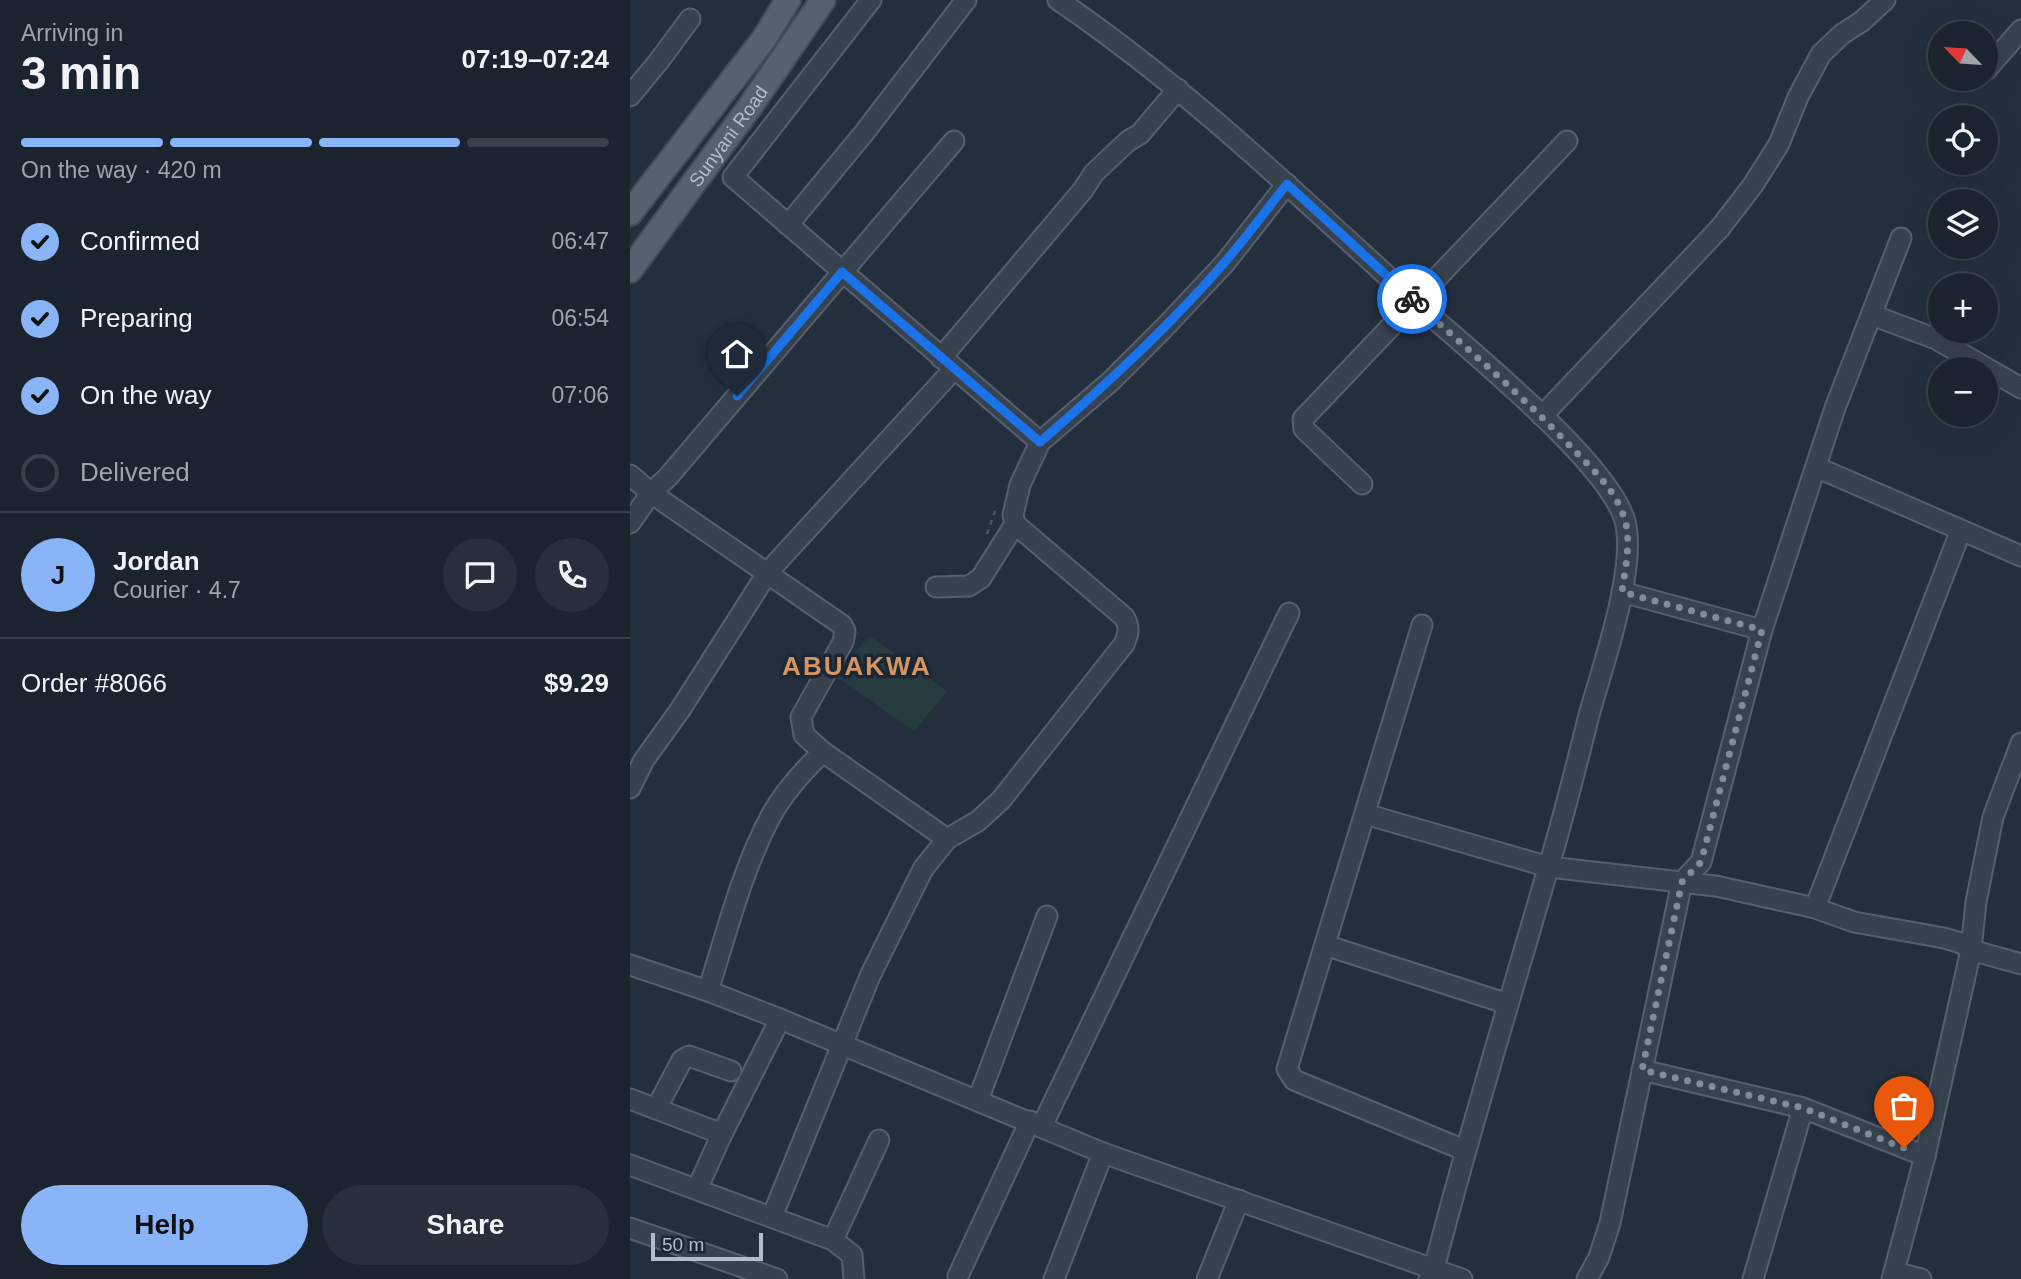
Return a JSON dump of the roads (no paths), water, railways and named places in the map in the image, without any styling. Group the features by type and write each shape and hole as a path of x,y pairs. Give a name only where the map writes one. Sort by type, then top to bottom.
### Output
{"main road":[{"name":"Sunyani Road","path":"630,213 764,39 788,0"},
{"name":"Sunyani Road","path":"630,270 749,108 822,0"}],"street":[{"path":"872,0 733,177 1040,442"},
{"path":"788,225 864,133 966,0"},
{"path":"1058,0 1178,89 1287,184 1542,416 1604,481 1624,518 1628,539 1622,592 1549,867 1464,1150 1432,1274"},
{"path":"1542,416 1720,228 1753,185 1779,144 1798,97 1821,54 1885,0"},
{"path":"630,96 690,19"},
{"path":"1998,56 2021,30"},
{"path":"630,788 644,760 680,710 768,572 947,364 1094,173 1128,141 1140,134 1178,89"},
{"path":"630,523 651,493 668,477 954,141"},
{"path":"1362,484 1304,429 1303,419 1567,141"},
{"path":"772,1217 870,976 923,869 947,839 978,821 1001,800 1124,644 1128,634 1129,626 1124,617 1015,524 1013,515 1020,485 1040,442 1111,381 1164,328 1225,263 1287,184"},
{"path":"1587,1279 1610,1223 1682,882 1701,862 1762,630 1835,408 1901,238"},
{"path":"1872,315 1936,339 2021,388"},
{"path":"1815,467 2021,556"},
{"path":"630,475 651,493 842,625 845,631 843,642 801,717 804,735 823,752 947,839"},
{"path":"936,587 969,586 981,578 1015,524"},
{"path":"1815,908 1961,530"},
{"path":"1622,592 1762,630"},
{"path":"958,1276 1289,613"},
{"path":"1422,625 1288,1062 1288,1075 1294,1080 1464,1150"},
{"path":"1921,1279 1893,1276 1925,1156 1972,950 1976,902 1993,817 2021,743"},
{"path":"708,990 749,865 773,813 806,769 823,752"},
{"path":"1365,814 1549,867 1716,886 1815,908 1854,922 1944,938 1961,943 1972,950 2021,964"},
{"path":"978,1100 1047,916"},
{"path":"1325,945 1508,1004"},
{"path":"631,967 708,990 1103,1153 1239,1200 1432,1274 1462,1279"},
{"path":"697,1189 780,1019"},
{"path":"656,1109 682,1060 689,1056 731,1070"},
{"path":"1642,1070 1803,1108 1925,1156"},
{"path":"630,1099 722,1134"},
{"path":"1753,1279 1803,1108"},
{"path":"833,1240 879,1140"},
{"path":"1054,1279 1103,1153"},
{"path":"630,1166 833,1240 852,1255 854,1279"},
{"path":"1207,1279 1239,1200"},
{"path":"630,1228 777,1279"}],"district":[{"name":"ABUAKWA","path":"857,666"}]}
